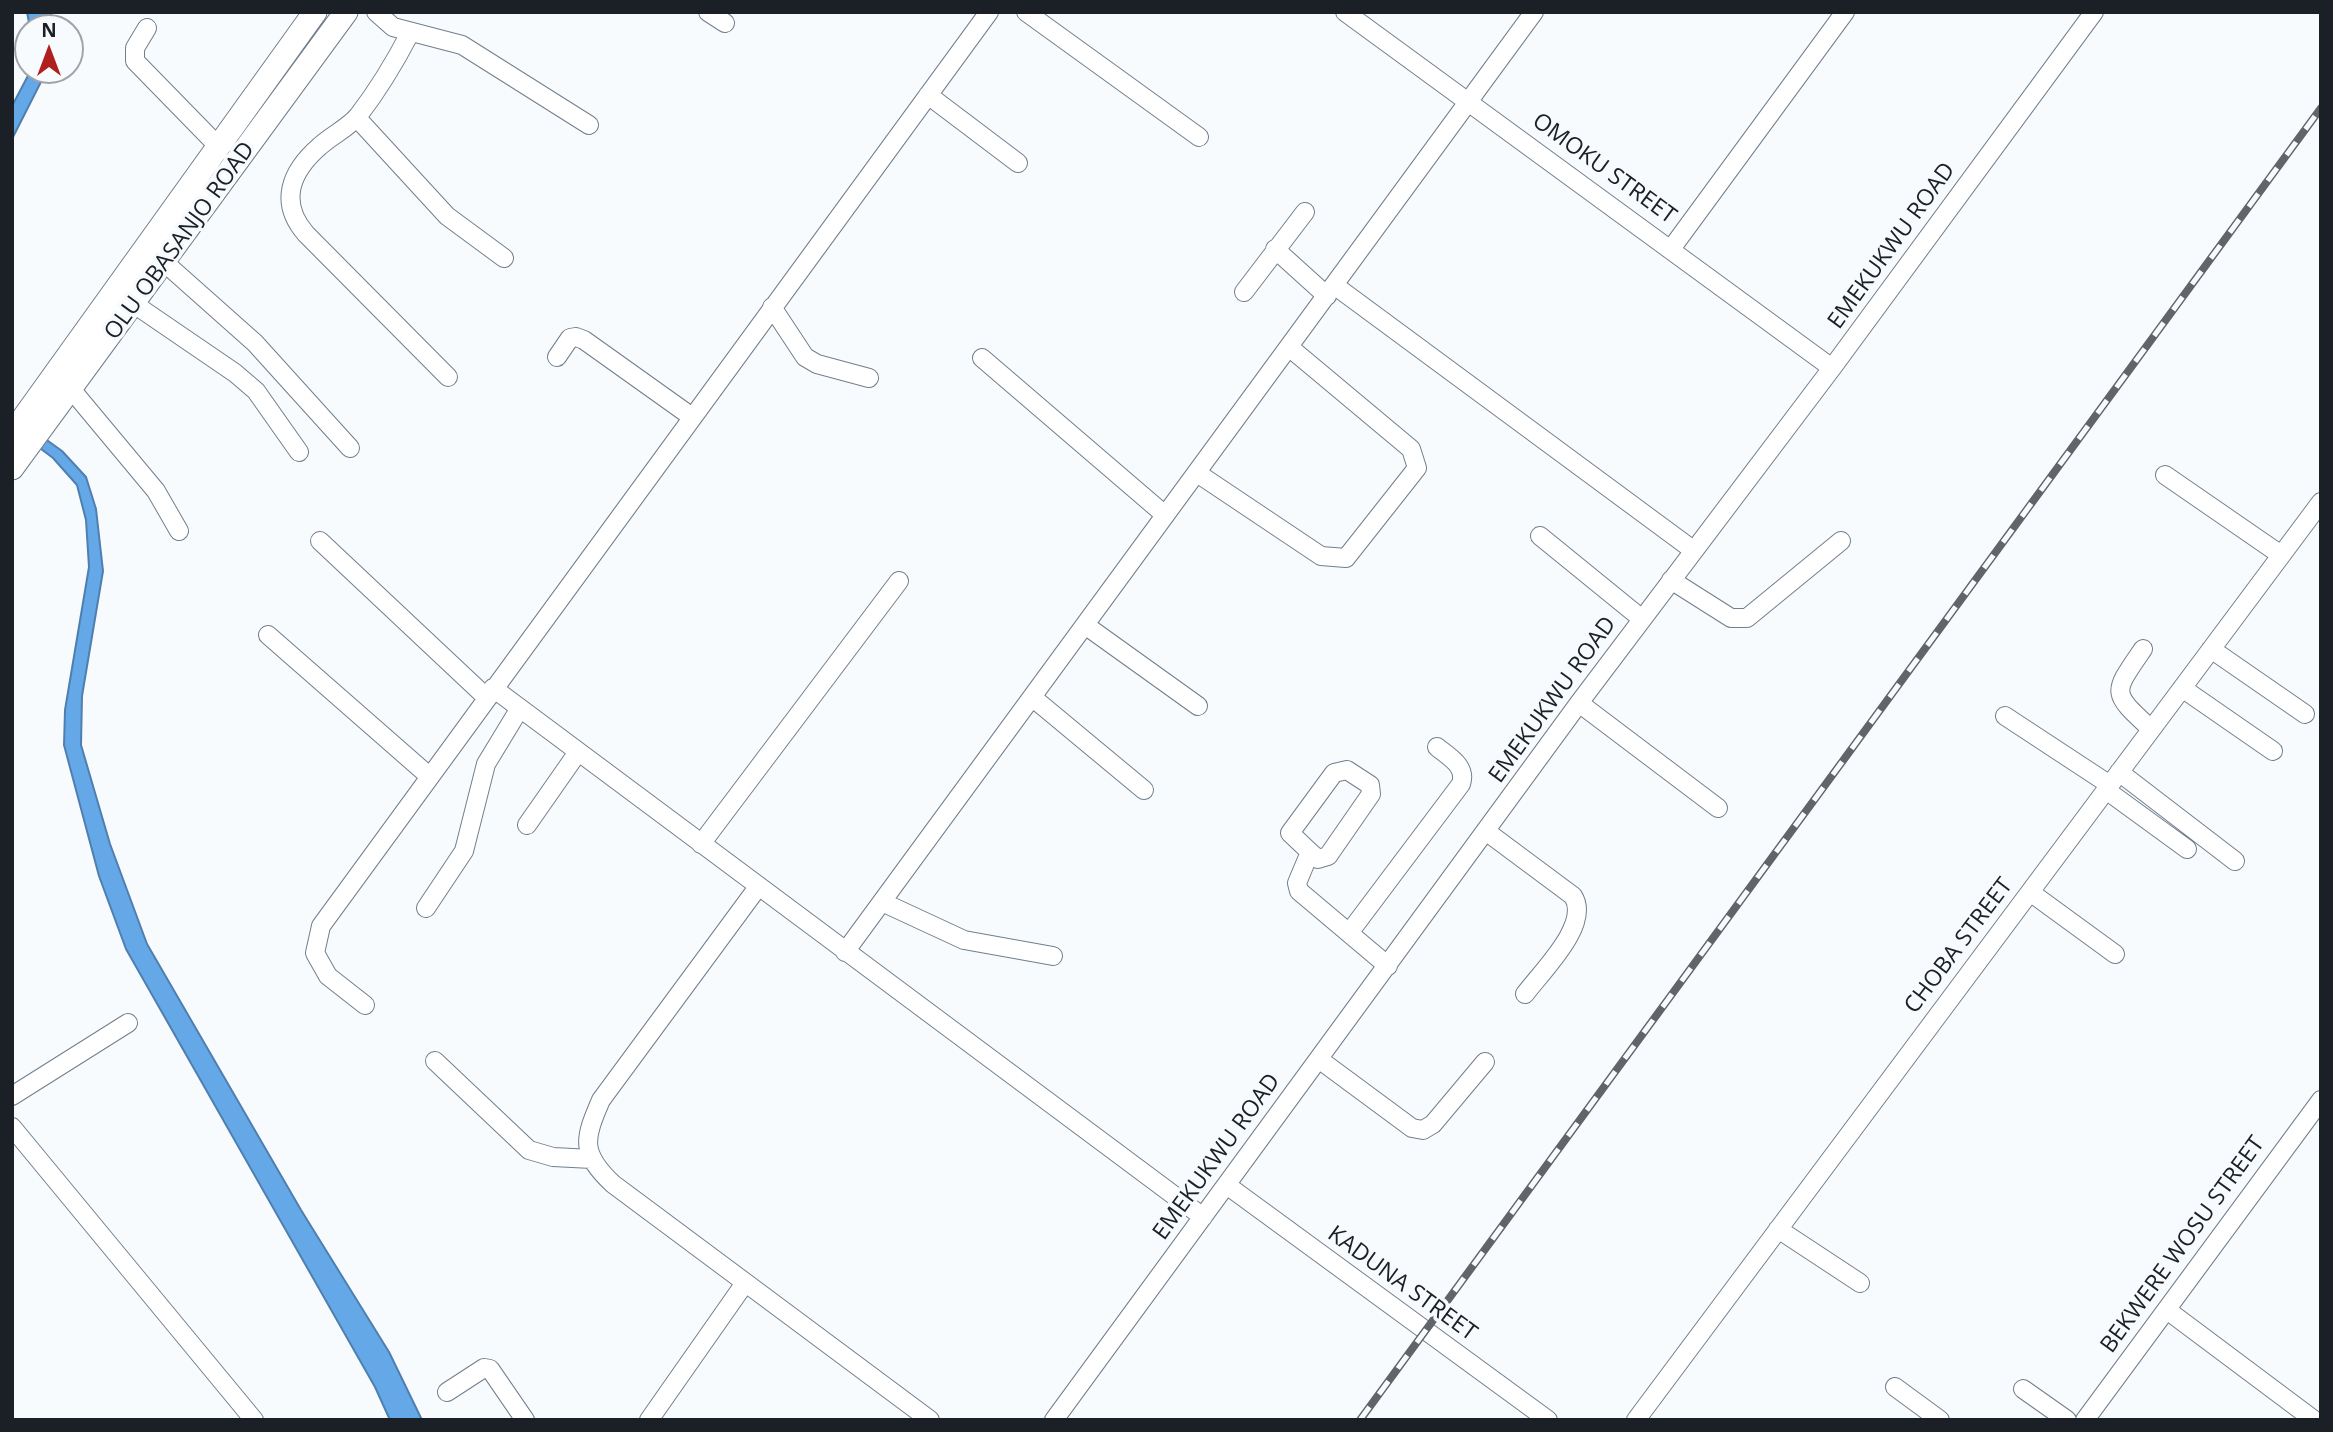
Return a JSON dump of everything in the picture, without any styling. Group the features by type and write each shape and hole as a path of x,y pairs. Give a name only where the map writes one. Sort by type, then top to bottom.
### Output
{"main road":[{"name":"OLU OBASANJO ROAD","path":"16,452 218,146 315,12"},
{"name":"OLU OBASANJO ROAD","path":"45,408 71,390 346,12"}],"street":[{"path":"376,12 393,27 410,33 442,37 462,45 589,125"},
{"path":"708,12 725,23"},
{"path":"365,1004 328,976 316,953 321,926 989,12"},
{"path":"1026,12 1199,137"},
{"name":"OMOKU STREET","path":"1345,12 1832,368"},
{"path":"845,952 1534,12"},
{"path":"1671,249 1846,12"},
{"name":"EMEKUKWU ROAD","path":"1054,1420 1487,832 1578,703 1832,368 2094,12"},
{"path":"147,29 135,48 135,61 218,146"},
{"path":"410,33 394,63 357,118 320,146 301,166 292,185 290,207 292,219 448,377"},
{"path":"928,95 1018,163"},
{"path":"357,118 447,216 504,258"},
{"path":"1244,292 1305,212"},
{"path":"1275,249 1693,550"},
{"path":"164,263 254,343 350,448"},
{"path":"134,304 235,373 256,391 299,452"},
{"path":"772,307 805,357 817,364 869,378"},
{"path":"557,357 570,338 584,340 692,416"},
{"path":"1197,473 1321,556 1337,560 1346,558 1417,468 1410,449 1289,347"},
{"path":"982,358 1165,515"},
{"path":"71,390 149,481 179,531"},
{"path":"2165,475 2281,555"},
{"name":"CHOBA STREET","path":"1636,1420 2321,502"},
{"path":"1540,536 1642,619"},
{"path":"320,541 490,692 520,708 1203,1217"},
{"path":"1671,580 1731,618 1747,618 1841,541"},
{"path":"701,844 899,581"},
{"path":"1085,625 1198,706"},
{"path":"268,635 429,776"},
{"path":"2143,649 2119,683 2119,694 2122,702 2151,729"},
{"path":"2211,649 2305,714"},
{"path":"2182,688 2273,751"},
{"path":"1032,697 1144,790"},
{"path":"1578,703 1718,808"},
{"path":"426,908 464,851 486,764 520,708"},
{"path":"2006,716 2235,861"},
{"path":"1349,933 1461,784 1461,767 1437,747"},
{"path":"527,824 579,752"},
{"path":"1347,770 1370,785 1371,794 1328,856 1318,859 1310,852 1290,833 1334,773 1347,770"},
{"path":"2112,782 2187,849"},
{"path":"1487,832 1573,896 1578,904 1577,925 1525,994"},
{"path":"1310,852 1297,883 1299,891 1388,966"},
{"path":"758,887 601,1100 589,1128 586,1144 595,1166 613,1184 930,1420"},
{"path":"2030,892 2115,954"},
{"path":"882,902 964,940 1053,956"},
{"path":"12,1096 128,1023"},
{"path":"1320,1060 1412,1128 1423,1130 1433,1125 1485,1062"},
{"path":"435,1061 529,1150 553,1157 592,1159"},
{"name":"BEKWERE WOSU STREET","path":"2085,1420 2321,1100"},
{"path":"12,1127 254,1420"},
{"name":"KADUNA STREET","path":"1228,1186 1548,1420"},
{"path":"1778,1229 1860,1283"},
{"path":"649,1420 745,1283"},
{"path":"2167,1310 2314,1420"},
{"path":"446,1392 484,1368 490,1369 525,1420"},
{"path":"1895,1387 1940,1420"},
{"path":"2022,1389 2067,1420"}],"water":[{"path":"27,12 51,14 27,14"},
{"path":"24,84 40,84 12,139 12,106"},
{"path":"12,415 62,451 86,477 96,509 103,571 82,696 81,745 110,844 147,944 301,1210 389,1352 422,1420 390,1420 375,1387 126,949 99,876 64,745 65,710 89,567 86,520 77,485 53,458 12,427"}],"railway":[{"path":"1360,1420 2321,108"}]}
